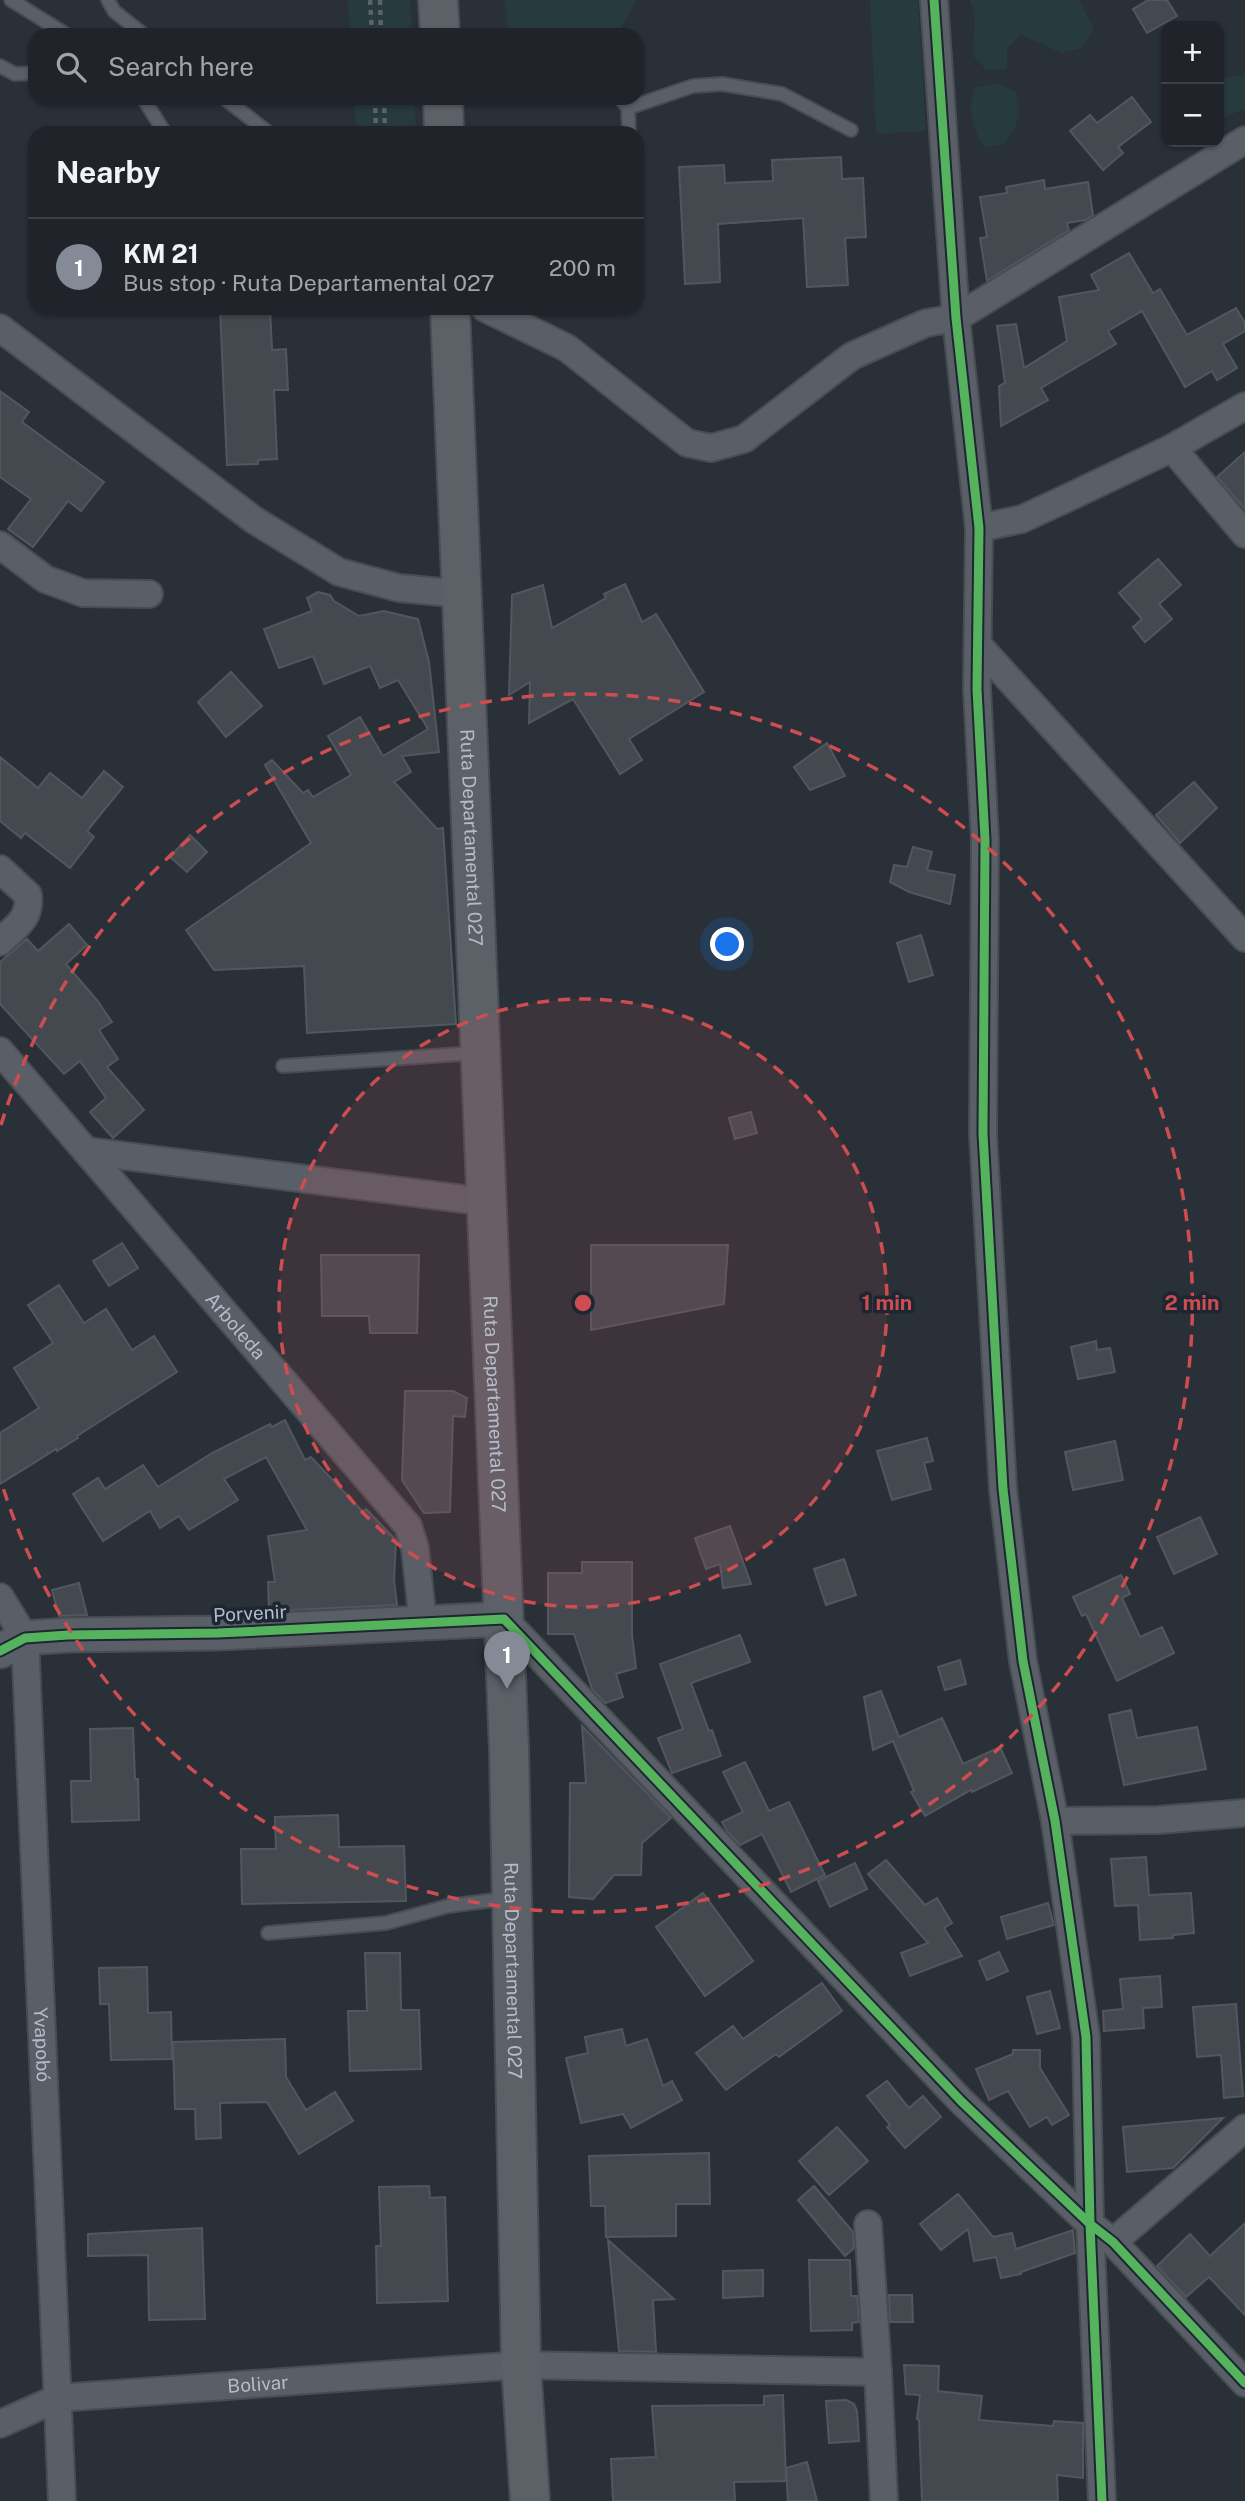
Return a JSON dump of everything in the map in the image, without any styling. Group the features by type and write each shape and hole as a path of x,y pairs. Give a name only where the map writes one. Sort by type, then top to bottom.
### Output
{"main road":[{"path":"439,0 440,28"},
{"path":"443,105 444,126"},
{"name":"Ruta Departamental 027","path":"450,315 504,1619 513,1898 521,2365 530,2501"}],"street":[{"path":"934,0 956,318 979,528 977,689 985,840 983,1134 1003,1489 1023,1661 1055,1821 1086,2038 1090,2224 1102,2501"},
{"path":"499,315 567,348 687,443 711,448 744,439 852,356 926,323 956,318 1245,139"},
{"path":"0,328 254,520 339,572 399,588 462,594"},
{"path":"979,528 1022,519 1172,448 1245,405"},
{"path":"1172,448 1245,534"},
{"path":"0,545 45,579 82,593 149,594"},
{"path":"978,645 1245,938"},
{"path":"0,869 28,895 29,910 0,942"},
{"name":"Arboleda","path":"0,1051 408,1526 415,1548 423,1623"},
{"path":"86,1151 487,1202"},
{"name":"Yvapobó","path":"0,1597 12,1644 62,2501"},
{"path":"504,1619 961,2101 1090,2224 1113,2242 1245,2384"},
{"name":"Porvenir","path":"12,1644 68,1634 218,1633 504,1619"},
{"path":"1055,1821 1158,1820 1245,1813"},
{"path":"1113,2242 1245,2128"},
{"path":"868,2224 884,2501"},
{"name":"Bolivar","path":"0,2424 58,2398 521,2365 878,2372"}],"lane":[{"path":"10,0 56,28"},
{"path":"108,0 114,11 135,28"},
{"path":"0,66 15,74 28,73"},
{"path":"644,98 693,86 722,84 782,94 852,130"},
{"path":"148,105 161,126"},
{"path":"233,105 260,126"},
{"path":"624,105 628,126"},
{"path":"283,1066 480,1053"},
{"path":"268,1933 386,1923 448,1906 513,1898"}],"path":[{"path":"369,0 370,28"},
{"path":"381,0 382,28"},
{"path":"373,105 375,126"},
{"path":"385,105 386,126"}],"green space":[{"path":"348,0 410,0 412,28 350,28"},
{"path":"504,0 636,0 622,28 508,28"},
{"path":"870,0 918,0 926,131 876,134"},
{"path":"970,0 1079,0 1094,29 1081,48 1062,53 1021,35 1007,48 1007,69 987,70 973,56 975,15"},
{"path":"1245,75 1245,109 1224,117 1224,84 1224,77"},
{"path":"995,83 1015,91 1019,107 1018,119 1004,144 984,148 972,119 972,97 974,88"},
{"path":"354,105 415,105 416,126 356,126"}],"building":[{"path":"1148,0 1167,0 1177,16 1168,21 1161,21 1161,25 1147,33 1133,9"},
{"path":"1132,97 1151,122 1118,147 1123,153 1103,170 1070,131 1090,115 1097,123"},
{"path":"841,157 842,179 863,178 866,237 845,238 848,285 807,287 803,218 718,224 720,282 685,284 679,167 724,165 725,183 773,181 772,160"},
{"path":"1044,180 1045,189 1088,182 1093,215 1085,220 1067,223 1069,230 987,281 980,238 987,237 980,197 1007,193 1006,187"},
{"path":"1129,253 1153,293 1160,289 1187,335 1236,308 1245,323 1245,331 1223,344 1237,368 1217,380 1212,371 1185,387 1142,311 1108,331 1116,344 1041,388 1048,400 1001,426 999,386 1005,383 997,326 1016,324 1024,368 1067,341 1059,297 1099,290 1091,275"},
{"path":"220,315 270,315 272,350 286,349 288,390 274,390 277,459 258,460 258,464 227,465"},
{"path":"0,391 29,412 22,422 104,482 81,511 68,501 33,547 8,529 31,499 0,477"},
{"path":"1245,452 1245,509 1217,477"},
{"path":"1158,559 1181,585 1159,604 1172,619 1145,642 1133,627 1142,619 1119,593"},
{"path":"625,584 642,622 656,614 704,692 629,739 642,760 620,774 573,699 529,723 530,682 509,695 512,595 543,585 552,628 606,598 604,594"},
{"path":"318,592 330,595 334,601 359,616 384,611 418,619 429,662 439,752 402,756 411,772 394,782 437,829 443,828 456,1024 307,1033 304,966 214,970 186,930 311,843 265,765 272,760 303,793 308,790 313,797 351,775 328,736 360,717 383,756 428,729 398,680 380,688 370,666 324,684 313,656 279,668 264,629 312,611 307,598"},
{"path":"231,672 262,706 226,737 198,702"},
{"path":"827,743 845,776 810,790 794,767"},
{"path":"0,757 38,788 50,773 82,798 104,771 123,787 87,831 94,837 70,868 25,833 21,838 0,821"},
{"path":"1194,782 1217,808 1180,843 1156,815"},
{"path":"190,835 207,852 187,872 170,857"},
{"path":"913,847 932,852 927,870 955,875 950,904 909,892 890,882 894,865 907,867"},
{"path":"69,924 87,945 66,964 112,1022 99,1030 118,1059 107,1067 144,1110 113,1138 90,1112 106,1098 80,1061 64,1074 0,1004 0,962 27,939 38,951"},
{"path":"921,935 933,975 909,982 897,943"},
{"path":"751,1112 757,1133 735,1139 729,1118"},
{"path":"122,1243 138,1268 109,1286 93,1261"},
{"path":"591,1245 728,1245 724,1304 591,1330"},
{"path":"321,1255 419,1255 417,1333 370,1333 369,1316 322,1316"},
{"path":"59,1285 84,1323 106,1309 132,1350 154,1336 177,1372 77,1436 78,1438 0,1484 0,1433 39,1408 14,1368 53,1343 28,1305"},
{"path":"1096,1341 1097,1350 1110,1348 1115,1372 1078,1379 1071,1347"},
{"path":"405,1391 453,1391 467,1398 465,1417 453,1416 450,1512 424,1513 402,1480"},
{"path":"285,1420 305,1460 311,1457 363,1512 366,1509 396,1540 394,1580 397,1605 269,1611 268,1582 275,1582 268,1536 307,1530 266,1457 224,1479 238,1500 189,1530 179,1516 160,1528 150,1511 103,1541 73,1494 98,1478 105,1489 143,1465 158,1487 212,1453 270,1424 272,1427"},
{"path":"927,1438 933,1461 924,1463 931,1489 892,1500 877,1451"},
{"path":"1115,1441 1123,1480 1073,1490 1065,1452"},
{"path":"1200,1517 1217,1554 1174,1574 1157,1537"},
{"path":"730,1526 751,1584 723,1588 720,1564 706,1569 695,1538"},
{"path":"844,1559 856,1595 826,1605 814,1569"},
{"path":"582,1562 632,1562 632,1634 636,1668 616,1674 623,1697 605,1703 592,1689 574,1634 548,1634 548,1573 582,1573"},
{"path":"1121,1575 1130,1594 1122,1598 1140,1637 1162,1627 1174,1653 1117,1681 1086,1614 1082,1616 1073,1597"},
{"path":"79,1583 87,1615 59,1616 52,1590"},
{"path":"740,1635 750,1662 691,1683 721,1756 672,1773 658,1738 683,1729 660,1664"},
{"path":"960,1660 966,1684 945,1690 938,1667"},
{"path":"881,1691 899,1737 942,1718 963,1764 1000,1747 1012,1773 972,1792 971,1790 925,1816 911,1792 914,1791 893,1741 873,1750 864,1697"},
{"path":"1131,1710 1137,1738 1197,1727 1206,1769 1124,1785 1109,1715"},
{"path":"582,1726 671,1818 642,1843 641,1875 614,1875 593,1899 569,1897 570,1783 586,1783"},
{"path":"133,1728 139,1820 72,1822 71,1781 91,1781 90,1729"},
{"path":"745,1762 769,1811 789,1802 825,1875 791,1892 762,1834 740,1845 727,1831 722,1822 743,1812 723,1772"},
{"path":"338,1815 339,1847 404,1846 406,1901 242,1904 241,1849 276,1849 275,1817"},
{"path":"1146,1857 1149,1895 1191,1893 1194,1933 1173,1935 1173,1938 1140,1940 1138,1905 1115,1906 1111,1859"},
{"path":"886,1860 925,1905 937,1898 952,1923 944,1928 962,1956 910,1976 901,1953 928,1943 868,1874"},
{"path":"855,1863 867,1889 830,1907 818,1881"},
{"path":"703,1893 753,1961 705,1996 656,1927"},
{"path":"1048,1903 1054,1925 1007,1939 1001,1917"},
{"path":"999,1952 1008,1971 987,1980 979,1961"},
{"path":"365,1953 400,1953 401,2010 419,2010 421,2069 350,2071 348,2011 367,2011"},
{"path":"147,1967 148,2013 171,2012 172,2059 111,2060 109,2004 100,2004 99,1968"},
{"path":"1160,1976 1162,2007 1143,2008 1144,2028 1104,2031 1103,2011 1123,2009 1120,1979"},
{"path":"822,1983 842,2011 779,2057 776,2054 726,2090 696,2053 733,2026 743,2039"},
{"path":"1050,1991 1060,2028 1037,2034 1027,1997"},
{"path":"1236,2004 1243,2096 1224,2098 1221,2055 1197,2057 1193,2007"},
{"path":"622,2029 626,2046 647,2039 663,2086 672,2081 682,2100 631,2128 623,2114 581,2123 566,2058 588,2053 585,2037"},
{"path":"285,2039 286,2077 306,2110 335,2092 353,2121 299,2154 267,2102 220,2103 221,2138 196,2139 195,2109 175,2109 173,2042"},
{"path":"1013,2050 1040,2050 1040,2068 1069,2115 1052,2125 1047,2117 1030,2127 1008,2091 989,2100 976,2069 1013,2054"},
{"path":"887,2081 909,2108 923,2096 941,2117 905,2148 887,2127 890,2125 867,2096"},
{"path":"1223,2118 1173,2168 1127,2172 1123,2127"},
{"path":"837,2127 868,2161 829,2195 799,2161"},
{"path":"709,2153 710,2204 676,2204 676,2236 606,2237 605,2206 591,2206 589,2156"},
{"path":"429,2186 430,2198 445,2197 448,2301 377,2303 376,2246 381,2246 379,2187"},
{"path":"814,2186 853,2232 854,2248 845,2256 798,2200"},
{"path":"958,2194 993,2237 1012,2233 1016,2249 1073,2230 1075,2253 1021,2274 1001,2278 996,2257 974,2261 968,2229 941,2250 920,2224"},
{"path":"1245,2223 1245,2315 1209,2277 1186,2297 1157,2266 1190,2234 1210,2256"},
{"path":"202,2228 205,2319 149,2320 148,2255 88,2256 88,2234"},
{"path":"608,2240 674,2299 653,2300 656,2352 619,2351"},
{"path":"809,2260 850,2260 851,2296 857,2296 859,2322 852,2323 852,2330 811,2331"},
{"path":"763,2270 763,2296 723,2298 723,2271"},
{"path":"889,2295 912,2295 913,2322 890,2322"},
{"path":"904,2365 939,2366 938,2391 982,2396 979,2420 1053,2426 1054,2421 1083,2423 1083,2478 1057,2475 1058,2501 922,2501 917,2419 920,2395 906,2394"},
{"path":"783,2395 786,2481 734,2482 735,2501 613,2501 611,2459 656,2457 652,2406 764,2405 764,2396"},
{"path":"846,2400 854,2404 857,2411 859,2441 829,2443 826,2401"},
{"path":"807,2462 817,2501 788,2501 786,2468"}],"cycle path":[{"path":"934,0 956,318 979,528 977,689 985,840 983,1134 1003,1489 1023,1661 1055,1821 1086,2037 1090,2224 1102,2501"},
{"path":"0,1651 25,1638 68,1635 218,1633 504,1619 961,2101 1090,2224 1113,2242 1245,2383"}],"place":[{"name":"KM 21","path":"507,1689"}]}
